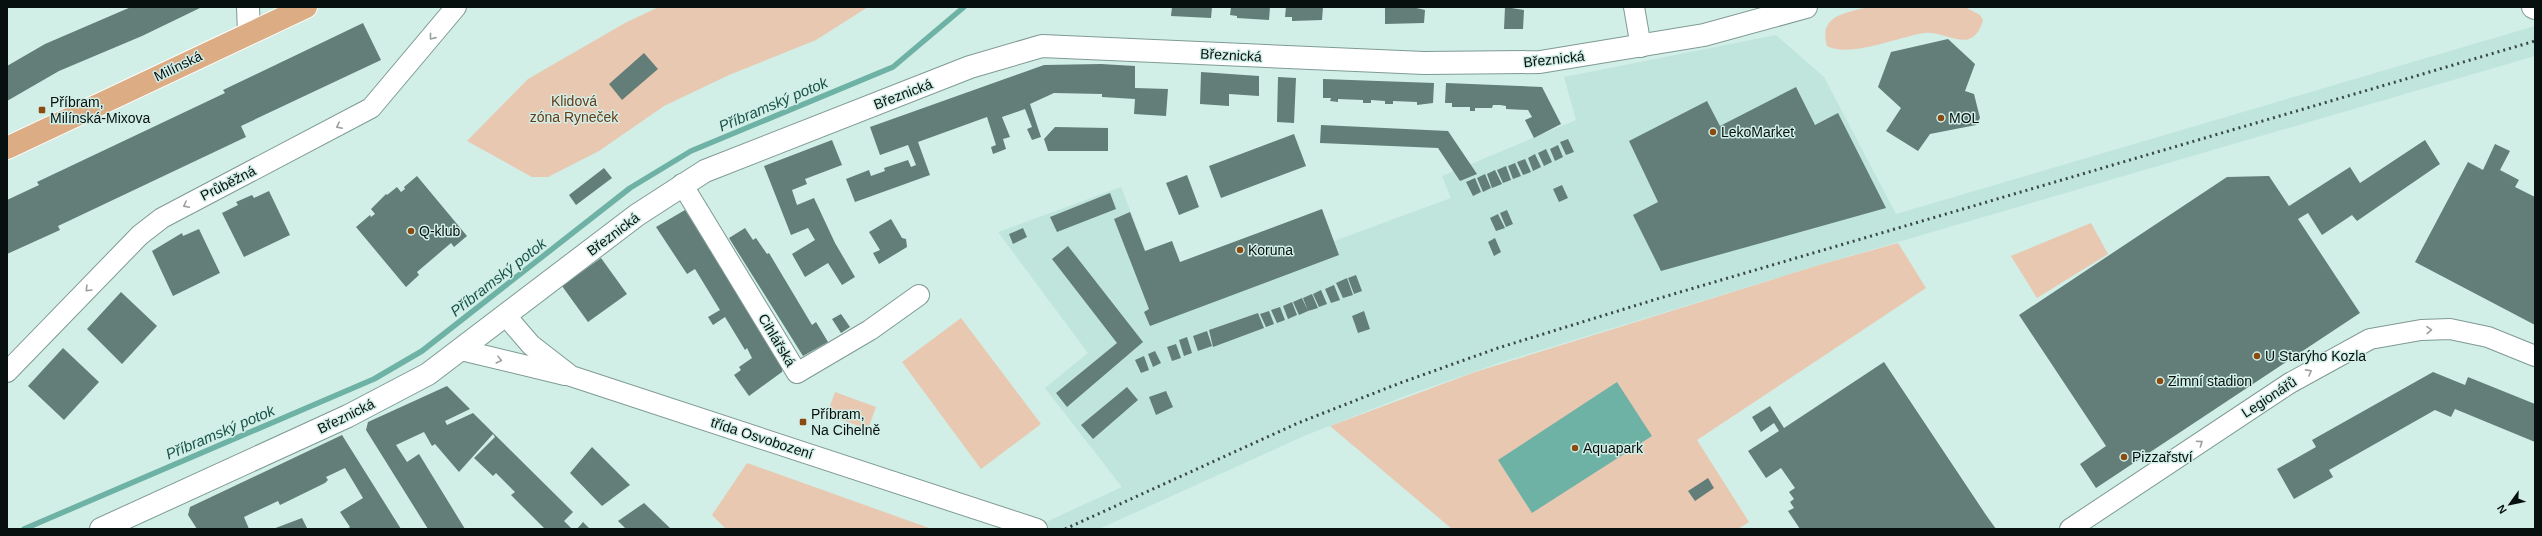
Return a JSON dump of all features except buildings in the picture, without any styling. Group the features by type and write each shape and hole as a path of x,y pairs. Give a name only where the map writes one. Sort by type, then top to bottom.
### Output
{"main road":[{"name":"Milínská","path":"7,148 306,7"}],"street":[{"path":"248,7 249,33"},
{"name":"Průběžná","path":"7,372 140,235 162,218 371,108 456,7"},
{"path":"1634,7 1641,47"},
{"name":"Březnická","path":"101,529 348,416 428,374 637,215 682,184 705,171 970,67 1042,46 1424,63 1540,62 1641,47 1704,35 1806,7"},
{"name":"Cihlářská","path":"682,184 797,373 870,330 919,295"},
{"name":"třída Osvobození","path":"506,316 531,345 571,376 1037,529"},
{"name":"Legionářů","path":"2070,529 2290,383 2370,339 2421,330 2450,329 2488,337 2535,356"},
{"path":"461,350 571,376"}],"shaded area":[{"path":"2535,26 2535,56 1819,265 1502,362 1405,396 1304,436 1099,529 1031,529 1122,487 1045,388 1088,353 998,232 1121,187 1166,303 1451,198 1442,176 1576,120 1564,77 1776,35 1824,77 1896,214"},
{"name":"Aquapark","path":"1617,382 1652,436 1532,513 1498,460"}],"green space":[{"name":"Klidová zóna Ryneček","path":"659,7 868,7 816,40 729,75 664,106 599,151 548,177 532,177 467,141 528,79 625,23"},
{"path":"1868,7 1965,7 1980,15 1983,20 1980,29 1976,34 1972,38 1965,40 1924,33 1874,46 1848,50 1827,46 1825,36 1830,22 1843,14"},
{"path":"2091,223 2108,254 2037,298 2011,256"},
{"path":"1898,243 1926,288 1697,440 1749,522 1738,529 1452,529 1330,426 1475,372 1819,265"},
{"path":"961,318 1041,424 981,469 902,362"},
{"path":"835,392 876,407 868,429 827,415"},
{"path":"747,463 932,529 726,529 712,515"}],"waterway":[{"name":"Příbramský potok","path":"24,529 374,379 422,351 630,188 691,151 893,67 964,7"}],"railway":[{"path":"1065,529 1298,423 1400,383 1498,348 1660,298 2535,41"}],"place":[{"name":"Příbram, Milínská-Mixova","path":"42,110"},
{"name":"MOL","path":"1941,118"},
{"name":"LekoMarket","path":"1713,132"},
{"name":"Q-klub","path":"411,231"},
{"name":"Koruna","path":"1240,250"},
{"name":"U Starýho Kozla","path":"2257,356"},
{"name":"Zimní stadion","path":"2160,381"},
{"name":"Příbram, Na Cihelně","path":"803,422"},
{"name":"Aquapark","path":"1575,448"},
{"name":"Pizzařství","path":"2124,457"}]}
